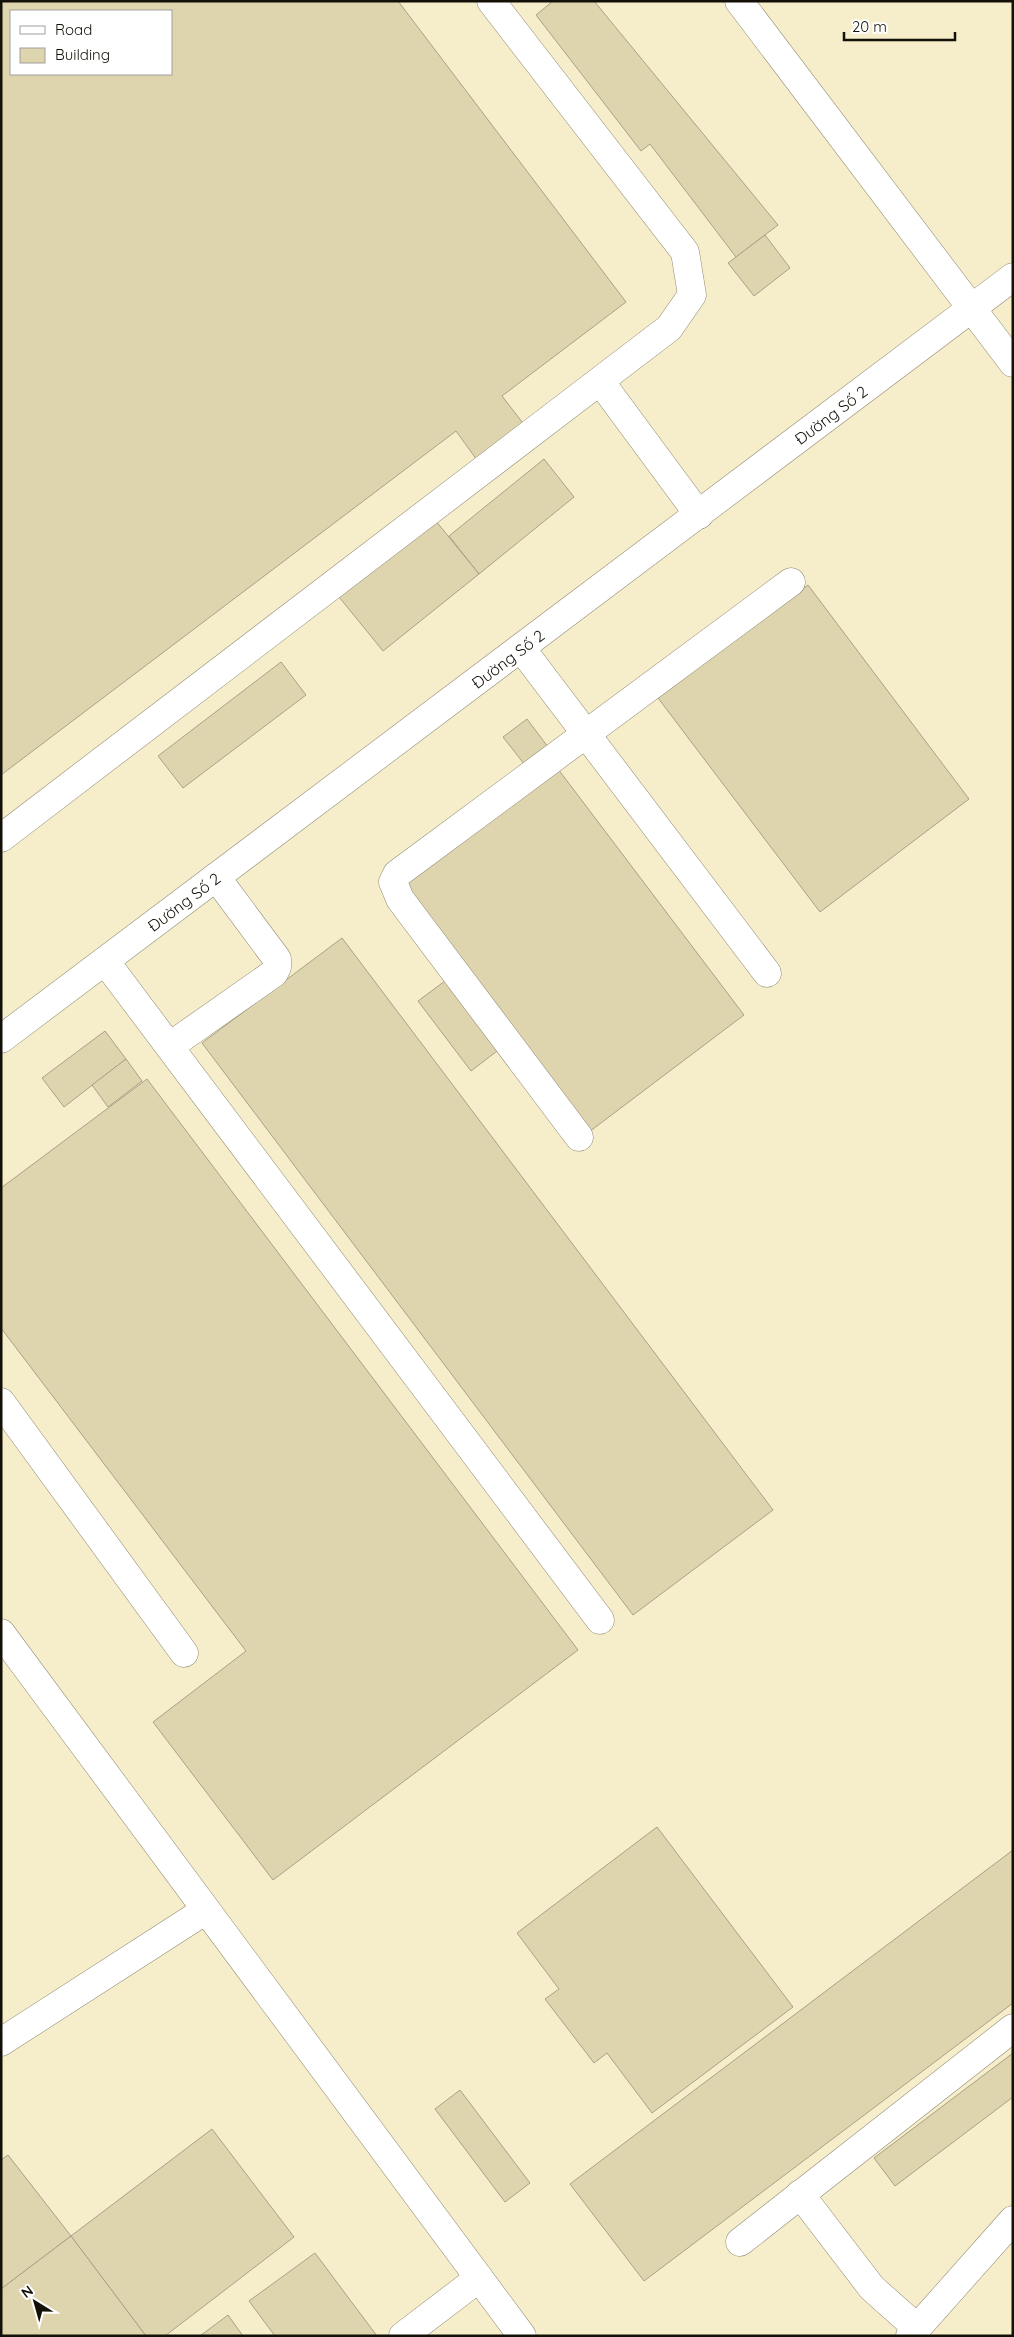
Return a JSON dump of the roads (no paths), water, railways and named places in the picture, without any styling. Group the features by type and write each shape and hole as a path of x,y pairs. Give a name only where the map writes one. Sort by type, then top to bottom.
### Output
{"street":[{"path":"1,838 669,328 692,295 685,252 491,1"},
{"path":"739,1 1013,363"},
{"name":"Đường Số 2","path":"1,1039 1013,277"},
{"path":"600,381 699,515"},
{"path":"579,1138 400,899 393,882 397,874 791,582"},
{"path":"521,648 767,973"},
{"path":"170,1046 274,973 277,967 277,959 216,878"},
{"path":"105,961 600,1620"},
{"path":"1,1402 184,1652"},
{"path":"1,1633 522,2336"},
{"path":"1,2042 206,1910"},
{"path":"740,2242 1013,2028"},
{"path":"800,2194 872,2288 914,2332 1013,2220"},
{"path":"403,2336 479,2278"}]}
